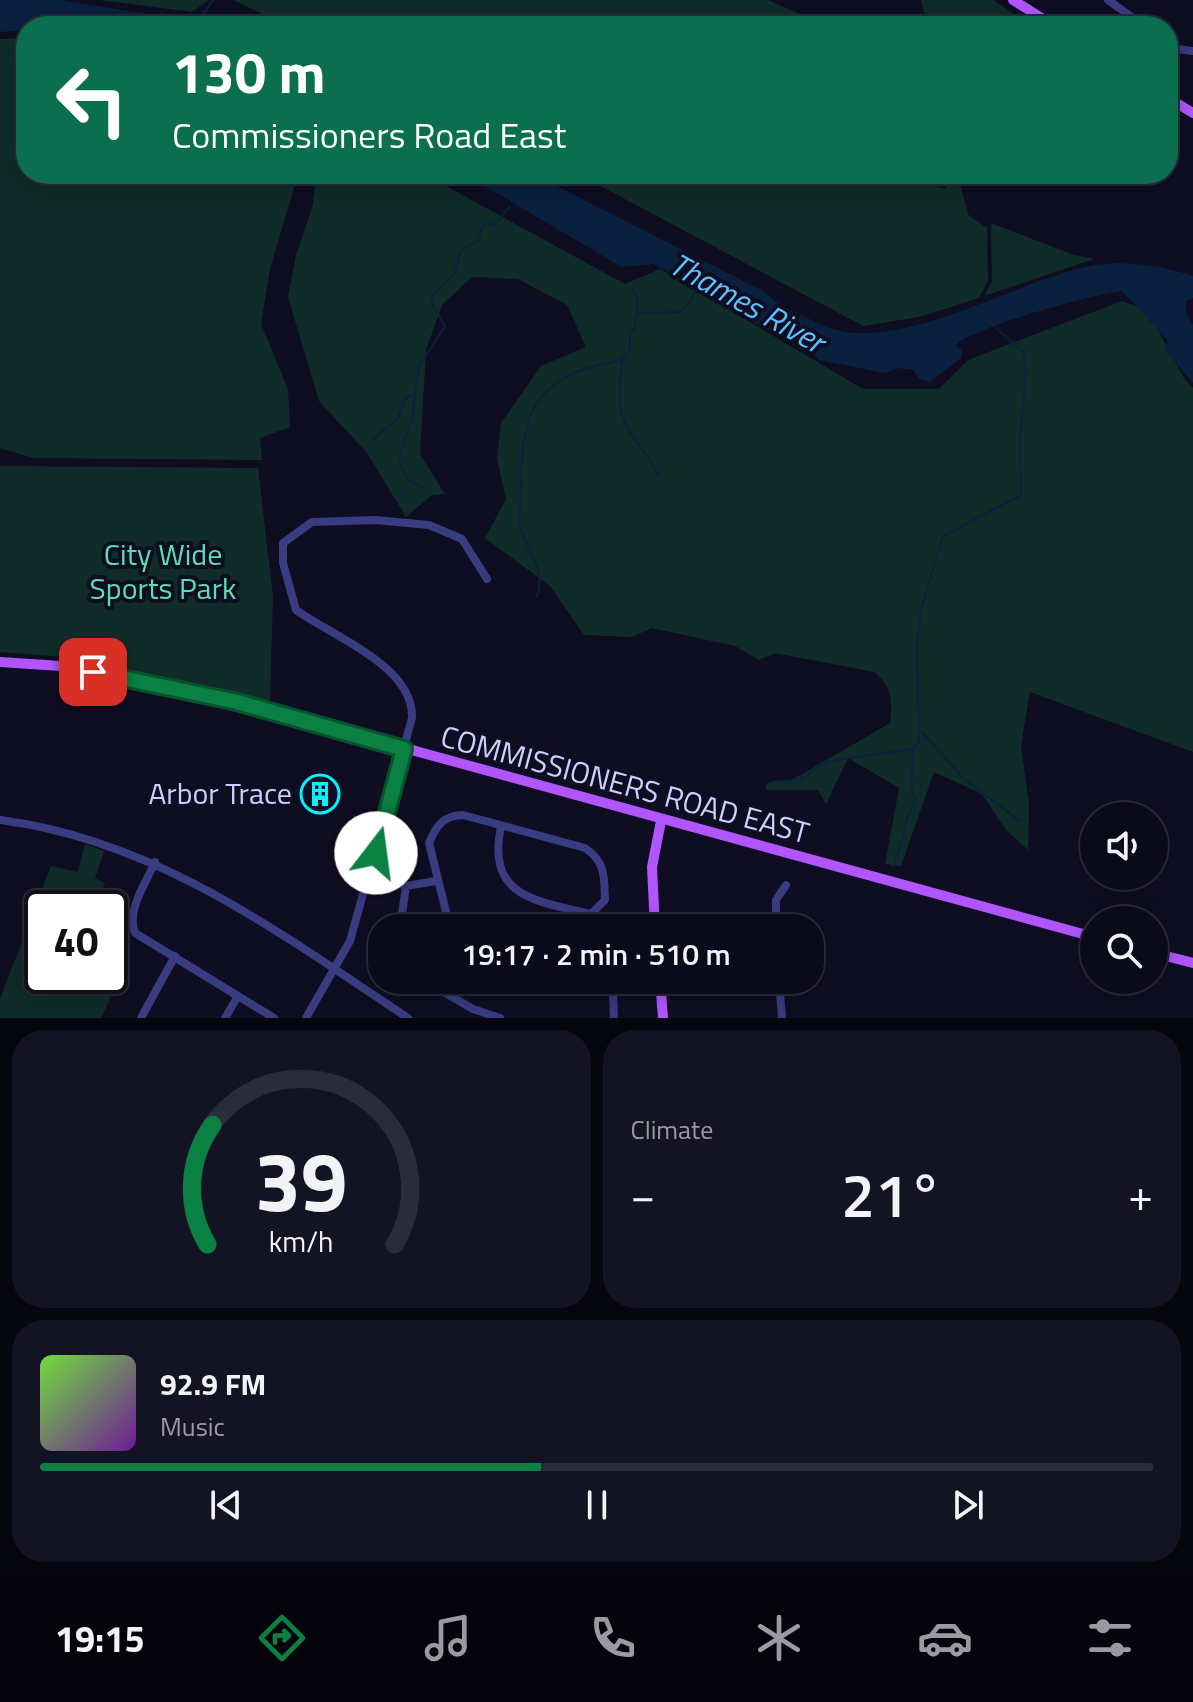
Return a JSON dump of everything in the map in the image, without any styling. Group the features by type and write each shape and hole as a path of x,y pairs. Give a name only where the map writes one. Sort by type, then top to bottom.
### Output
{"main road":[{"path":"1013,0 1038,16"},
{"name":"COMMISSIONERS ROAD EAST","path":"0,662 61,666 233,701 661,821 1080,933"},
{"path":"654,914 652,867 661,821"},
{"path":"1168,957 1193,963"},
{"path":"661,994 663,1018"}],"street":[{"path":"1108,0 1130,16"},
{"path":"306,1018 350,941 404,749 413,703 398,681 364,650 296,610 283,563 283,543 312,522 375,520 429,525 462,539 487,579"},
{"path":"446,914 429,843 440,822 463,815 585,848 598,857 604,869 605,900 601,907 591,914 520,894 504,881 497,864 501,826"},
{"path":"0,820 68,831 155,862 210,889 408,1018"},
{"path":"155,862 131,923 135,933 274,1018"},
{"path":"370,875 406,886 436,881"},
{"path":"776,914 776,900 786,885"},
{"path":"402,914 406,886"},
{"path":"141,1018 175,956"},
{"path":"447,994 473,1009 500,1018"},
{"path":"613,994 614,1018"},
{"path":"780,994 782,1018"},
{"path":"225,1018 238,996"}],"green space":[{"path":"99,0 209,0 192,12"},
{"path":"233,0 768,0 804,16 267,16"},
{"path":"921,0 993,0 1017,16 925,16"},
{"path":"16,38 16,184 295,184 270,269 261,324 288,389 290,427 260,438 262,460 33,458 0,448 0,39"},
{"path":"316,184 442,184 625,284 660,269 863,389 939,389 968,360 1122,301 1147,310 1185,380 1193,388 1193,752 1030,692 1021,746 1029,804 1028,850 1006,830 982,794 934,772 901,866 885,864 899,788 848,758 826,804 818,790 766,790 767,783 792,780 890,723 888,688 874,672 775,653 759,660 735,646 652,628 632,637 584,635 550,586 485,538 506,499 497,459 501,423 541,366 586,347 567,305 518,279 472,277 442,305 426,350 420,454 445,494 432,495 406,517 367,453 319,401 288,297 296,255 312,208"},
{"path":"597,184 931,184 944,189 948,184 960,184 969,216 987,228 988,280 979,298 919,317 863,326"},
{"path":"991,223 1074,255 1094,259 984,296 992,281"},
{"name":"City Wide Sports Park","path":"0,466 258,468 273,597 270,701 62,657 0,652"},
{"path":"85,844 104,851 95,878 105,883 103,890 42,890 51,866 78,872"},
{"path":"24,936 24,994 112,994 101,1018 0,1018 0,999"}],"water":[{"path":"0,0 61,0 161,16 16,16 16,31 0,32"},
{"name":"Thames River","path":"481,184 553,184 763,291 788,309 845,332 879,332 916,325 1064,273 1096,265 1133,264 1182,272 1193,276 1193,298 1186,301 1186,313 1193,325 1193,383 1166,351 1167,340 1122,291 1035,312 985,329 956,345 962,350 961,358 930,382 919,379 913,370 899,368 885,373 819,360 798,337 767,329 710,300 709,287 683,281 654,264 622,267"}],"waterway":[{"path":"202,16 213,0"},
{"path":"423,488 407,478 398,460 412,418 419,366 445,326 433,306 432,297 456,271 460,251 480,239 482,227 488,223 494,226 510,206"},
{"name":"Thames River","path":"637,313 679,312 690,303 699,283"},
{"path":"537,597 538,570 519,521 521,468 529,421 537,403 550,388 568,376 622,360 630,349 630,332 635,328 638,298 632,289"},
{"path":"771,782 800,779 825,763 912,749 919,742 917,642 921,609 943,536 1021,495 1020,439 1026,372 1023,352 996,328"},
{"path":"622,360 622,416 659,476"},
{"path":"371,441 398,418 405,399 413,394"},
{"path":"922,732 964,779 1020,821"},
{"path":"892,867 915,800 911,786 912,749"}],"place":[{"name":"Arbor Trace","path":"320,794"}],"route":[{"path":"93,672 233,701 404,749 376,853"}]}
